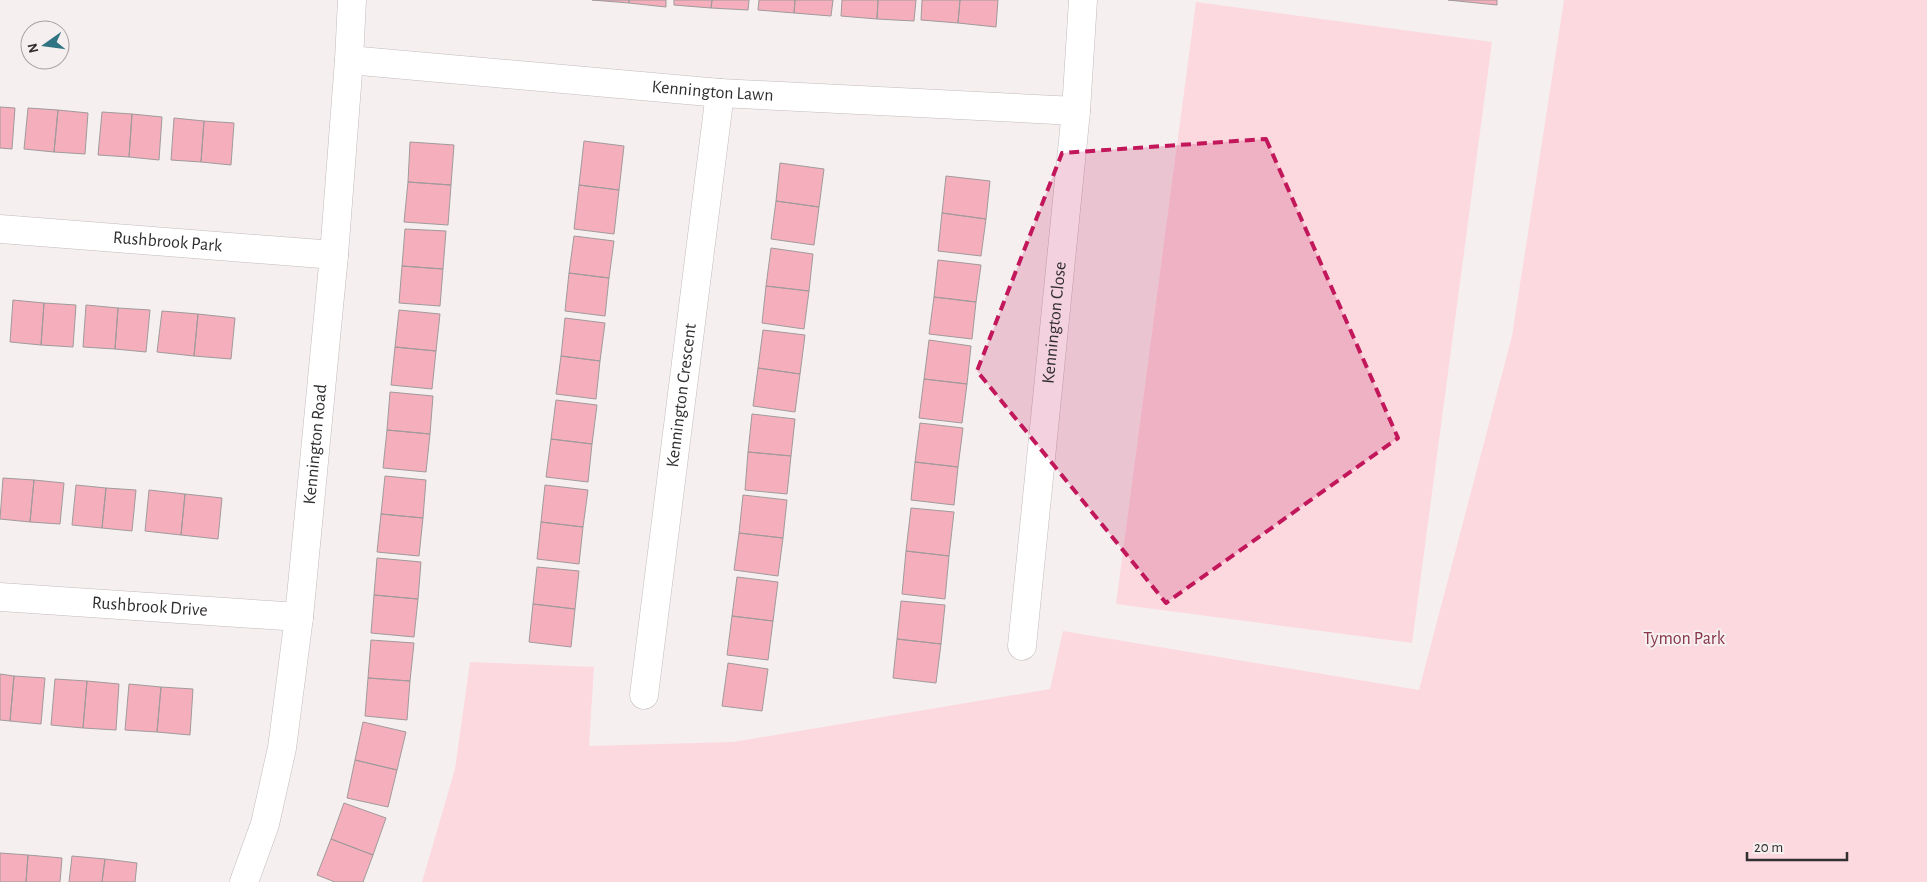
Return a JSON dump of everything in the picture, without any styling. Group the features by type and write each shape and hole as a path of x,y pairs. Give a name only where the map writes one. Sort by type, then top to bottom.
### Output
{"street":[{"name":"Kennington Road","path":"244,882 265,824 282,748 299,617 334,255 350,60 352,0"},
{"name":"Kennington Close","path":"1022,646 1076,112 1084,0"},
{"name":"Kennington Lawn","path":"350,60 720,93 1076,112"},
{"name":"Kennington Crescent","path":"644,695 720,93"},
{"name":"Rushbrook Park","path":"0,229 334,255"},
{"name":"Rushbrook Drive","path":"0,597 299,617"}],"highlighted area":[{"path":"1266,139 1398,438 1166,603 977,371 1062,153"}],"green space":[{"name":"Tymon Park","path":"1564,0 1927,0 1927,882 422,882 455,769 470,662 594,667 589,746 733,742 1050,689 1063,631 1419,690 1512,336"},
{"path":"1196,2 1492,42 1412,643 1116,604"}],"building":[{"path":"592,0 629,0 629,3"},
{"path":"629,0 666,0 666,7 629,3"},
{"path":"674,0 712,0 711,8 674,5"},
{"path":"712,0 749,0 748,10 711,8"},
{"path":"759,0 795,0 794,13 758,10"},
{"path":"795,0 833,0 831,16 794,13"},
{"path":"842,0 878,0 877,19 841,16"},
{"path":"878,0 916,0 914,21 877,19"},
{"path":"922,0 960,0 958,23 921,20"},
{"path":"960,0 998,0 996,27 958,23"},
{"path":"1448,0 1497,0 1497,5"},
{"path":"0,107 15,108 12,149 0,148"},
{"path":"28,108 58,110 54,152 24,149"},
{"path":"58,110 88,113 85,154 54,152"},
{"path":"102,112 132,114 129,157 98,155"},
{"path":"132,114 162,117 159,160 129,157"},
{"path":"174,118 204,121 201,162 171,160"},
{"path":"204,121 234,123 231,165 201,162"},
{"path":"584,141 624,146 619,190 579,185"},
{"path":"410,142 454,145 451,185 408,182"},
{"path":"780,163 824,169 819,207 776,201"},
{"path":"946,176 990,181 986,219 942,213"},
{"path":"408,182 451,185 448,225 404,222"},
{"path":"579,185 619,190 614,234 574,229"},
{"path":"776,201 819,207 814,245 771,239"},
{"path":"942,213 986,219 981,256 938,251"},
{"path":"405,229 446,231 443,269 402,266"},
{"path":"574,236 614,241 609,278 569,273"},
{"path":"771,248 813,254 809,291 766,286"},
{"path":"938,260 981,265 976,302 934,297"},
{"path":"402,266 443,269 440,306 399,303"},
{"path":"569,273 609,278 605,316 565,311"},
{"path":"766,286 809,291 804,329 762,323"},
{"path":"934,297 976,302 972,339 929,334"},
{"path":"13,300 44,303 41,345 10,342"},
{"path":"44,303 76,305 73,347 41,345"},
{"path":"86,305 118,308 115,349 83,347"},
{"path":"118,308 150,310 146,352 115,349"},
{"path":"399,310 440,314 436,351 395,347"},
{"path":"162,311 198,314 194,356 157,352"},
{"path":"198,314 235,318 231,359 194,356"},
{"path":"565,318 605,323 600,361 561,356"},
{"path":"763,330 805,335 800,374 758,368"},
{"path":"929,340 971,346 967,384 924,379"},
{"path":"395,347 436,351 432,389 391,385"},
{"path":"561,356 600,361 596,399 556,394"},
{"path":"758,368 800,374 795,412 753,406"},
{"path":"924,379 967,384 962,423 919,418"},
{"path":"390,392 433,396 430,434 387,430"},
{"path":"556,400 597,405 592,444 551,439"},
{"path":"752,414 795,419 791,456 748,452"},
{"path":"920,423 963,428 958,467 915,462"},
{"path":"387,430 430,434 426,472 383,468"},
{"path":"551,439 592,444 588,482 546,477"},
{"path":"748,452 791,456 787,494 745,490"},
{"path":"915,462 958,467 954,505 911,500"},
{"path":"385,476 426,480 423,518 381,514"},
{"path":"3,478 34,480 30,522 0,519"},
{"path":"34,480 64,483 60,524 30,522"},
{"path":"76,485 106,488 102,528 72,525"},
{"path":"545,485 588,490 583,527 541,522"},
{"path":"106,488 136,490 132,531 102,528"},
{"path":"149,490 185,494 181,535 145,531"},
{"path":"185,494 222,498 218,539 181,535"},
{"path":"743,495 787,500 783,538 739,533"},
{"path":"911,508 954,512 949,556 906,551"},
{"path":"381,514 423,518 419,556 377,552"},
{"path":"541,522 583,527 579,564 537,559"},
{"path":"739,533 783,538 778,576 734,570"},
{"path":"906,551 949,556 945,599 902,594"},
{"path":"377,558 421,562 418,599 374,595"},
{"path":"537,567 579,571 575,609 533,604"},
{"path":"737,577 778,582 773,621 732,616"},
{"path":"374,595 418,599 414,637 371,633"},
{"path":"901,601 945,605 941,644 897,639"},
{"path":"533,604 575,609 571,647 529,642"},
{"path":"732,616 773,621 768,660 727,655"},
{"path":"897,639 941,644 936,683 893,678"},
{"path":"371,640 414,643 410,681 368,678"},
{"path":"728,663 768,669 762,711 722,706"},
{"path":"0,674 14,676 10,721 0,720"},
{"path":"14,676 45,678 41,724 10,721"},
{"path":"368,678 410,681 407,720 365,716"},
{"path":"55,679 87,681 83,728 51,725"},
{"path":"87,681 119,684 116,730 83,728"},
{"path":"129,684 161,687 157,732 125,730"},
{"path":"161,687 193,689 190,735 157,732"},
{"path":"363,722 406,732 397,770 355,760"},
{"path":"355,760 397,770 388,807 347,798"},
{"path":"344,803 386,818 373,855 331,839"},
{"path":"331,839 373,855 363,882 335,882 317,875"},
{"path":"0,853 28,855 26,882 0,882"},
{"path":"28,855 62,858 60,882 26,882"},
{"path":"72,856 105,859 102,882 69,882"},
{"path":"105,859 137,863 135,882 102,882"}]}
